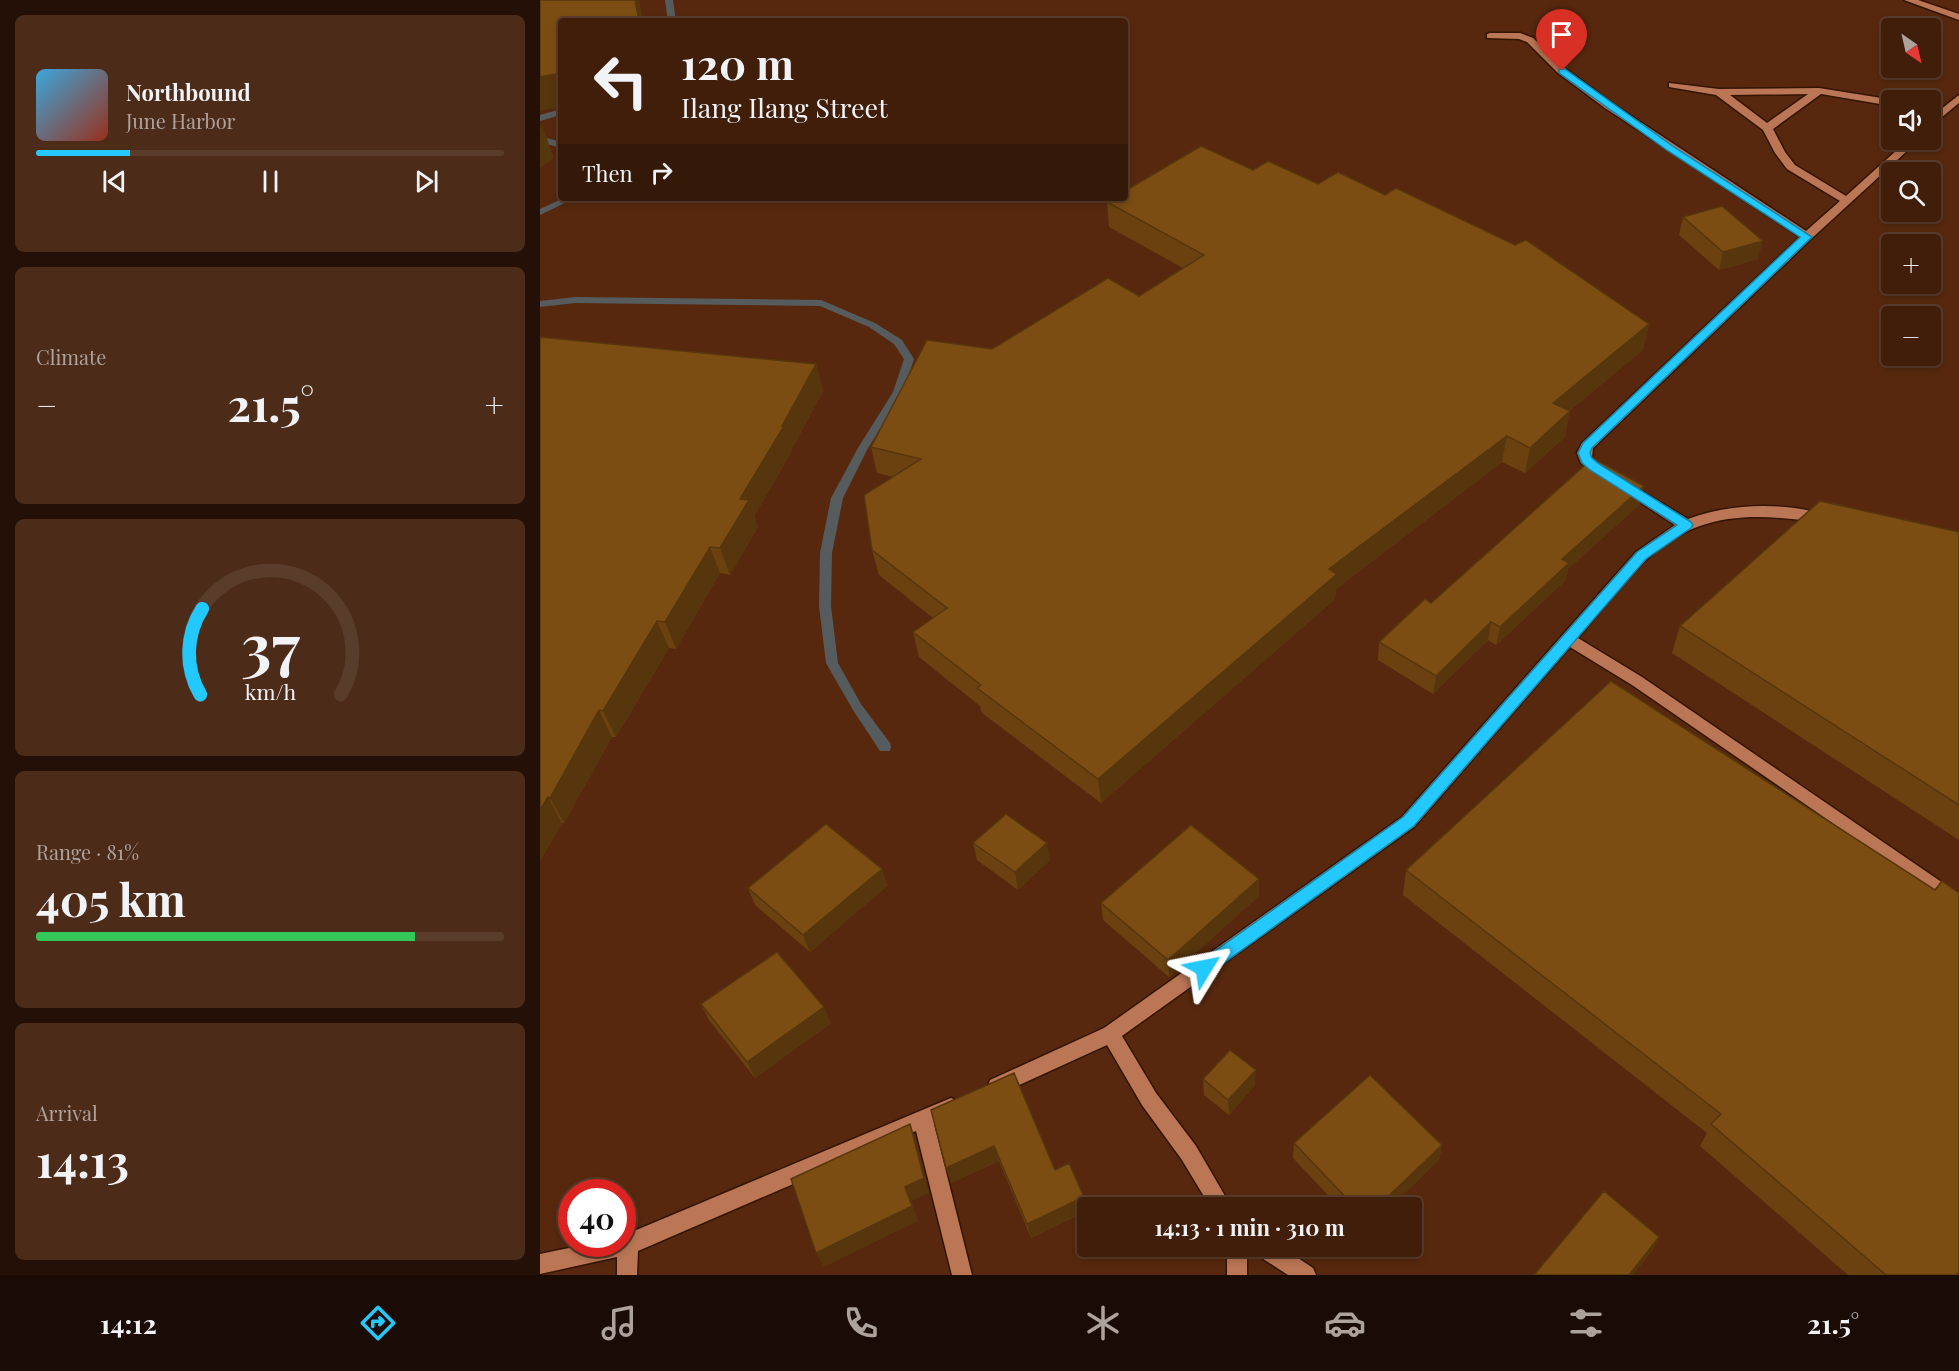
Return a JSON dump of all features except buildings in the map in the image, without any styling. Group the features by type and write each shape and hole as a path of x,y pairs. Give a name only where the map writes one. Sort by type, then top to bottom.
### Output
{"street":[{"path":"1909,0 1959,17"},
{"path":"1490,36 1520,36 1530,40 1562,71 1609,105 1671,149 1807,237"},
{"path":"1673,85 1719,92 1820,91 1881,101"},
{"path":"1767,128 1820,91"},
{"path":"1719,92 1767,128 1780,153 1791,167 1848,201"},
{"path":"1941,114 1959,98"},
{"path":"1686,525 1594,467 1586,460 1584,453 1587,446 1807,237 1903,150"},
{"path":"986,1091 1111,1034 1408,822 1641,555 1686,525 1728,512 1783,512 1842,521"},
{"path":"1567,638 1637,681 1959,903"},
{"path":"1111,1034 1149,1099 1189,1153 1215,1197"},
{"path":"636,1242 965,1100"},
{"path":"923,1119 962,1275"},
{"path":"540,1264 572,1257"},
{"path":"627,1275 628,1257"},
{"path":"1236,1275 1237,1257"},
{"path":"1278,1257 1306,1275"}],"waterway":[{"path":"669,0 672,18"},
{"path":"540,118 558,113"},
{"path":"540,139 558,144"},
{"path":"540,212 564,201"},
{"path":"540,304 575,300 821,303 872,325 898,342 909,359 898,392 863,448 837,498 826,553 825,606 832,663 857,707 885,747"}],"route":[{"path":"1204,968 1408,822 1641,555 1686,525 1594,467 1586,460 1584,453 1587,446 1807,237 1671,149 1562,71"}]}
